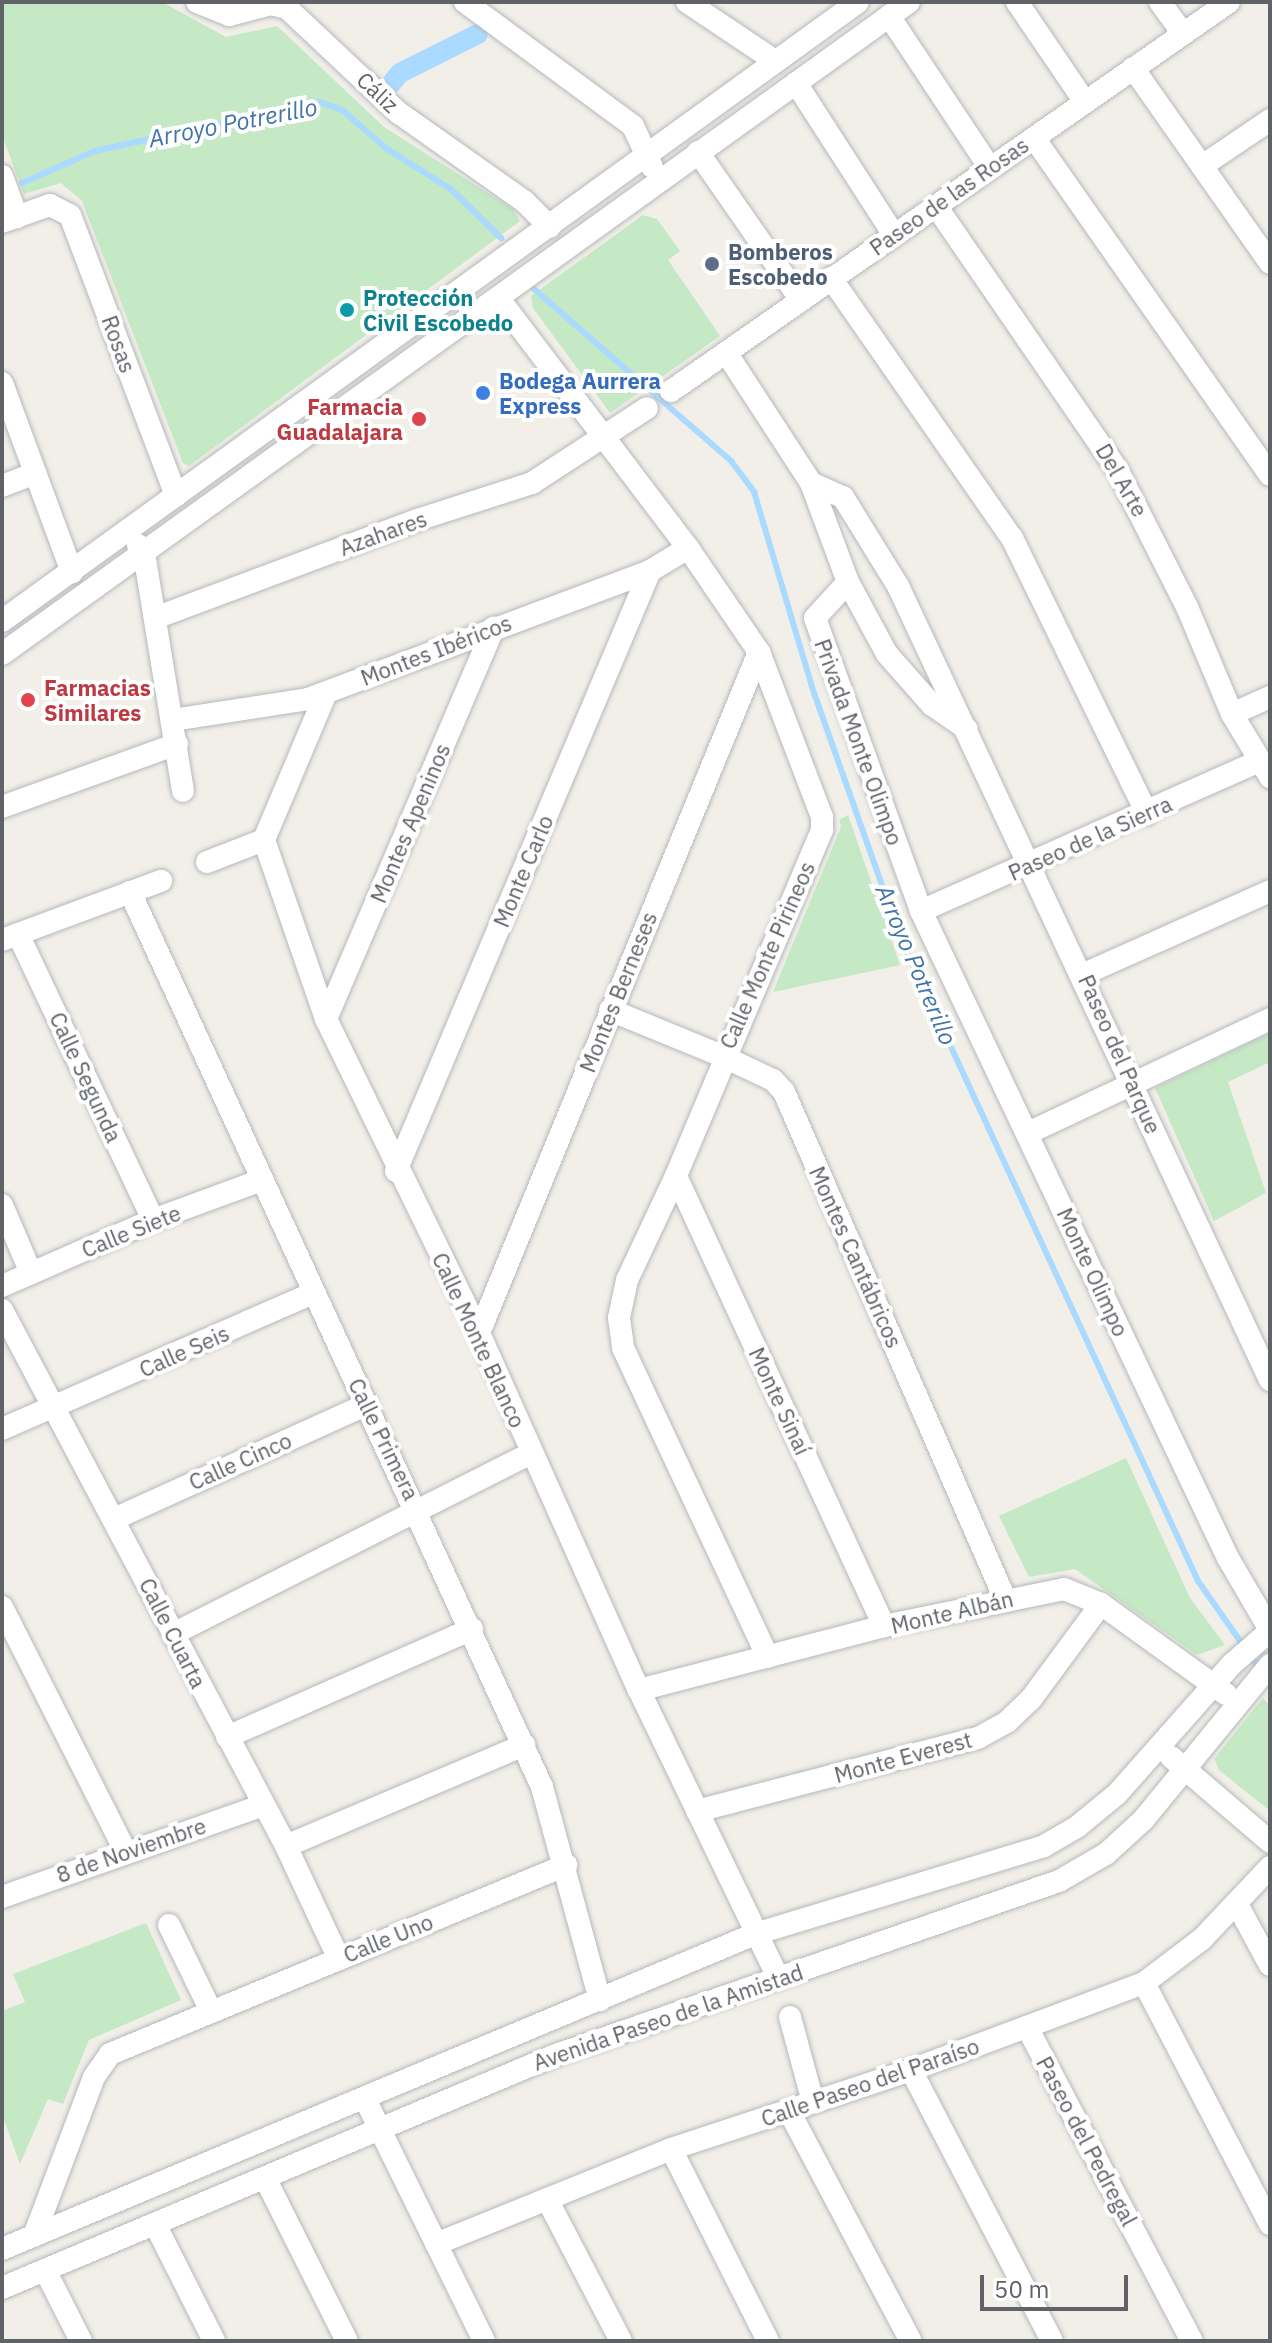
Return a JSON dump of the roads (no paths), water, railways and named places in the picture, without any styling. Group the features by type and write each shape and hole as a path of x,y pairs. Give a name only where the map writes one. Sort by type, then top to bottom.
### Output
{"street":[{"name":"Cáliz","path":"197,2 229,15 271,4 287,8 399,113 525,202 550,227"},
{"path":"465,2 633,126 650,154 655,184"},
{"path":"687,2 775,61"},
{"path":"2,621 858,2"},
{"path":"2,654 909,2"},
{"path":"1017,2 1085,102"},
{"path":"1160,2 1183,34"},
{"name":"Paseo de las Rosas","path":"671,391 1229,2"},
{"path":"889,16 990,168"},
{"path":"1133,68 1269,261"},
{"path":"796,83 894,235"},
{"path":"1202,166 1270,120"},
{"path":"1034,138 1270,475"},
{"path":"698,152 800,299"},
{"path":"2,176 9,219"},
{"name":"Rosas","path":"9,219 50,205 63,208 74,223 176,496"},
{"name":"Del Arte","path":"936,206 1118,471 1187,607 1232,714 1264,770"},
{"path":"831,278 1012,538 1147,814"},
{"name":"Calle Monte Pirineos","path":"499,299 688,548 759,652 823,824 622,1297 623,1348 768,1657"},
{"path":"411,326 427,350"},
{"name":"Paseo del Parque","path":"727,354 811,483 848,582 909,684 968,730"},
{"path":"2,383 72,572"},
{"name":"Azahares","path":"155,618 417,520 532,483 647,408"},
{"path":"2,486 36,473"},
{"name":"Paseo del Parque","path":"811,483 838,493 873,541 968,730 1084,974 1270,1380"},
{"path":"128,531 144,553 183,791"},
{"name":"Montes Ibéricos","path":"173,720 326,693 494,627 650,571 688,548"},
{"name":"Monte Carlo","path":"396,1171 650,571"},
{"name":"Privada Monte Olimpo","path":"848,582 815,618 921,911"},
{"name":"Montes Apeninos","path":"326,1019 494,627"},
{"name":"Montes Berneses","path":"479,1333 759,652"},
{"path":"207,862 264,840 326,693"},
{"path":"1232,714 1270,697"},
{"path":"2,807 177,744"},
{"name":"Paseo de la Sierra","path":"921,911 1147,814 1264,770"},
{"name":"Calle Monte Blanco","path":"264,840 326,1019 396,1171 479,1333 639,1690 778,1978"},
{"path":"10,937 161,881"},
{"path":"1084,974 1270,891"},
{"name":"Calle Primera","path":"130,892 524,1745 566,1865 600,2000"},
{"name":"Monte Olimpo","path":"921,911 1265,1635"},
{"name":"Calle Segunda","path":"10,937 153,1220"},
{"name":"Montes Cantábricos","path":"610,1010 773,1080 784,1092 1005,1599"},
{"path":"1028,1133 1270,1019"},
{"name":"Monte Sinaí","path":"676,1176 884,1626"},
{"name":"Calle Siete","path":"2,1286 153,1220 262,1180"},
{"path":"2,1205 31,1273"},
{"name":"Calle Seis","path":"2,1429 313,1293"},
{"name":"Calle Cuarta","path":"2,1310 114,1519 261,1806 286,1846 339,1959"},
{"name":"Calle Cinco","path":"114,1519 367,1404"},
{"path":"173,1634 532,1453"},
{"name":"Monte Albán","path":"639,1690 884,1626 1064,1589 1101,1604 1236,1702"},
{"name":"Monte Everest","path":"697,1811 978,1738 1007,1722 1031,1699 1101,1604"},
{"path":"2,1607 126,1852"},
{"path":"227,1737 472,1629"},
{"name":"Avenida Paseo de la Amistad","path":"2,2249 755,1934 1044,1846 1078,1826 1161,1747 1232,1664 1265,1635"},
{"name":"Avenida Paseo de la Amistad","path":"2,2288 553,2056 1059,1881 1106,1854 1135,1828 1182,1767 1270,1665"},
{"path":"286,1846 524,1745"},
{"path":"1161,1747 1270,1842"},
{"name":"8 de Noviembre","path":"2,1897 261,1806"},
{"name":"Calle Uno","path":"34,2236 103,2059 211,2011 566,1865"},
{"name":"Calle Paseo del Paraíso","path":"436,2244 671,2149 911,2070 1144,1983 1238,1906 1270,1867"},
{"path":"1238,1906 1270,1965"},
{"path":"169,1925 211,2011"},
{"path":"1144,1983 1270,2224"},
{"path":"790,2017 813,2102"},
{"name":"Paseo del Pedregal","path":"1027,2027 1192,2341"},
{"path":"911,2070 1052,2341"},
{"path":"365,2099 484,2341"},
{"path":"789,2111 911,2341"},
{"path":"671,2149 768,2341"},
{"path":"265,2178 347,2341"},
{"path":"547,2199 621,2341"},
{"path":"155,2224 214,2341"},
{"path":"45,2270 81,2341"}],"waterway":[{"path":"391,84 400,73 478,34"},
{"name":"Arroyo Potrerillo","path":"22,183 95,151 320,102 342,110 387,149 452,190 501,238"},
{"name":"Arroyo Potrerillo","path":"534,289 731,461 754,492 814,693 902,941 1198,1581 1259,1668"}],"place":[{"name":"Bomberos Escobedo","path":"712,264"},
{"name":"Protección Civil Escobedo","path":"347,310"},
{"name":"Bodega Aurrera Express","path":"483,393"},
{"name":"Farmacia Guadalajara","path":"419,419"},
{"name":"Farmacias Similares","path":"28,700"}]}
